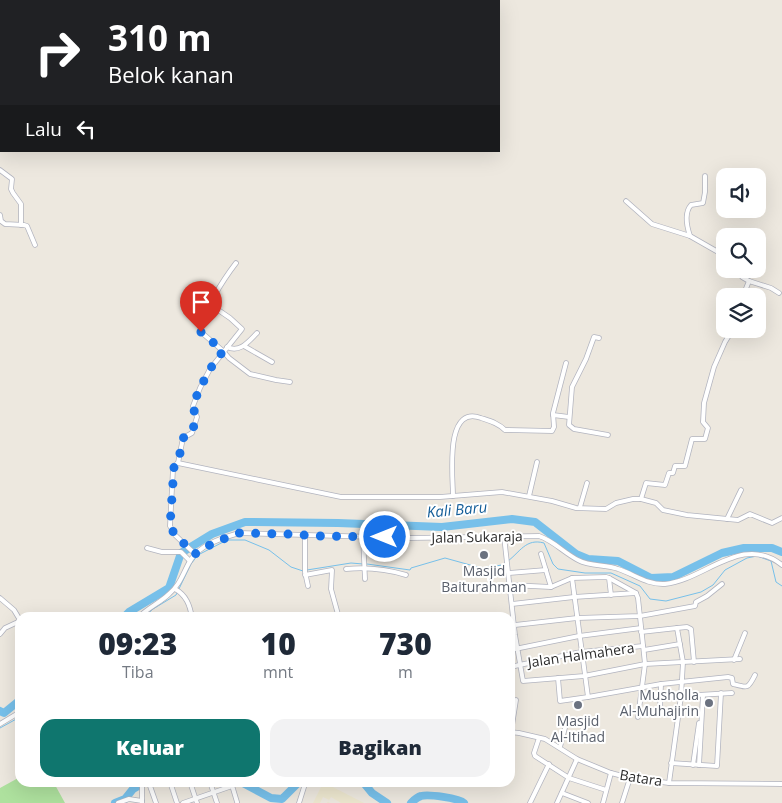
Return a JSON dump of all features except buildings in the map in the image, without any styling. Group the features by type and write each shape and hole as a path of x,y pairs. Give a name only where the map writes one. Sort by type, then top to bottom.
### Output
{"street":[{"path":"0,170 12,179 11,189 21,204 21,225"},
{"path":"690,236 687,226 688,208 691,205 703,203 705,176"},
{"path":"626,201 652,224 690,236 716,251"},
{"path":"0,215 5,224 26,226 35,245"},
{"path":"236,263 202,319 201,332 225,349 235,350 244,346 257,333"},
{"path":"744,278 779,293"},
{"path":"746,288 749,281"},
{"path":"193,552 172,531 170,526 173,470 178,463 183,438 192,434 196,419 193,407 198,392 210,369 242,329 211,304"},
{"path":"599,338 594,338 576,378 571,394 569,425 571,428 608,435"},
{"path":"641,499 646,483 665,484 669,473 673,473 675,466 685,466 692,439 705,439 708,428 703,422 704,403 714,367 727,338"},
{"path":"244,346 272,362"},
{"path":"225,349 229,358 250,374 290,382"},
{"path":"453,496 453,440 460,422 467,417 474,416 498,424 505,430 552,431 554,427 553,415 566,363"},
{"path":"553,415 569,417"},
{"path":"529,496 537,462"},
{"path":"178,463 341,497 453,496 502,492 529,496 580,508 606,509 616,503 641,499 656,503 663,510 686,515 738,520 750,514 772,523 782,518"},
{"path":"580,508 587,483"},
{"path":"726,519 741,490"},
{"name":"Jalan Sukaraja","path":"146,612 176,589 193,552 239,533 447,538 539,536 548,539 584,564 619,569 655,584 667,584 686,578 728,559 746,554 759,553 767,555 782,565"},
{"path":"305,535 305,572 308,586"},
{"path":"504,536 513,612"},
{"path":"363,537 365,579"},
{"path":"147,548 162,552 181,552 190,561"},
{"path":"541,554 552,587"},
{"path":"346,569 364,565 406,575"},
{"path":"305,572 332,570 331,589 337,612"},
{"path":"509,572 546,570"},
{"path":"510,586 552,587 572,578 609,578 636,593"},
{"path":"572,578 588,697"},
{"path":"609,578 611,595"},
{"path":"515,625 577,618 640,616 695,606 696,601 707,596 722,584"},
{"path":"176,589 182,593 188,602 190,612"},
{"path":"512,604 636,593"},
{"path":"636,593 645,664 638,717"},
{"path":"0,598 15,612"},
{"path":"0,634 5,628 15,623"},
{"path":"517,648 579,636 687,627 691,629 694,662"},
{"path":"669,783 682,696 683,662 677,628"},
{"path":"734,660 745,633"},
{"path":"515,642 523,681 584,676 645,664 740,659"},
{"name":"Jalan Halmahera","path":"515,666 581,652 680,644"},
{"path":"558,678 560,701 661,684 728,677 732,678 733,684 746,687 749,686 755,675"},
{"path":"660,710 661,684"},
{"path":"672,763 716,766 721,693"},
{"path":"682,696 732,693"},
{"path":"699,765 703,695"},
{"path":"515,706 516,700"},
{"path":"693,765 702,712"},
{"path":"0,724 15,715"},
{"path":"560,747 567,720"},
{"name":"Batara","path":"515,733 539,738 560,747 577,759 611,773 630,778 669,783 782,784"},
{"path":"539,738 535,755 568,778 606,790"},
{"path":"557,803 577,759"},
{"path":"530,803 550,764"},
{"path":"603,803 611,773"},
{"path":"622,803 630,778"},
{"path":"118,803 129,799 142,802 141,787"},
{"path":"150,787 156,803"},
{"path":"172,787 177,803"},
{"path":"192,787 196,801"},
{"path":"212,787 217,803"},
{"path":"183,803 196,801 226,787"},
{"path":"233,787 237,802"},
{"path":"298,803 304,787"},
{"path":"562,793 577,801 588,803"}],"shaded area":[{"path":"321,787 333,787 364,803 341,803 331,797 328,802 330,803 327,803 329,800 323,797 320,803 313,803"}],"green space":[{"path":"15,780 15,787 56,787 65,803 0,803 0,788"}],"waterway":[{"name":"Kali Baru","path":"129,612 169,588 181,553 212,534 245,522 442,527 512,519 535,522 576,554 588,559 618,561 651,578 673,577 722,553 744,548 772,548 782,552"},
{"path":"150,612 176,595 191,564 198,555 227,540 245,540 269,550 291,567 303,571"},
{"path":"508,561 528,544 532,542 544,543 553,564 558,569 585,573 611,573 640,586 650,599 666,601 701,592 713,585 725,570 747,558 757,556 771,561 776,582 782,586"},
{"name":"Kali Baru","path":"744,548 745,553"},
{"path":"367,564 410,570 411,568 445,558 481,568 505,563"},
{"path":"307,570 351,563 363,564"},
{"name":"Kali Baru","path":"0,711 4,713 15,704"},
{"path":"0,728 15,720"},
{"path":"115,803 125,799 136,787"},
{"path":"250,787 271,798 282,799 294,787"},
{"path":"367,787 372,793 387,803"},
{"path":"411,803 421,796 450,798 464,803"}],"place":[{"name":"Masjid Baiturahman","path":"484,555"},
{"name":"Musholla Al-Muhajirin","path":"709,703"},
{"name":"Masjid Al-Itihad","path":"578,705"}],"route":[{"path":"201,332 223,351 210,369 200,388 193,407 196,419 192,433 183,438 178,463 173,470 170,526 175,535 195,554 213,543 239,533 385,537"}]}
